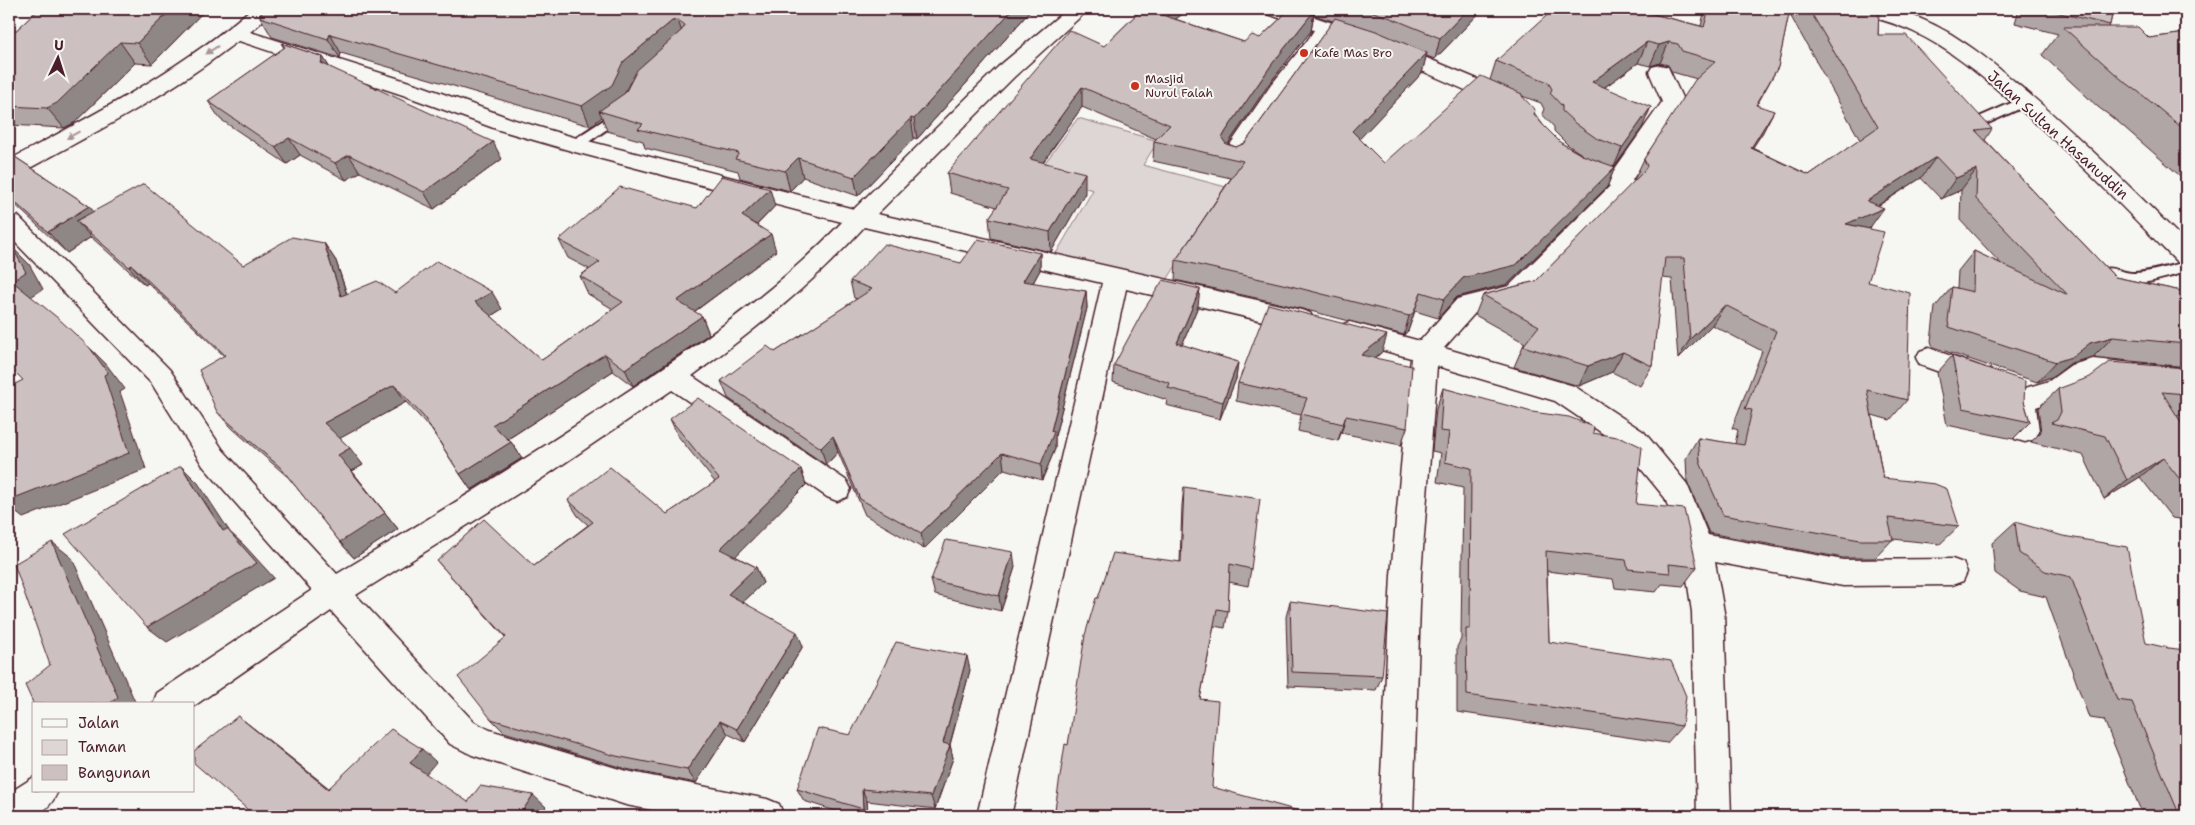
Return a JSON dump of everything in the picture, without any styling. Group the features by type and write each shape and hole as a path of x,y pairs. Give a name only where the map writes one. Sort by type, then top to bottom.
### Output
{"street":[{"path":"9,170 147,93 237,34 263,9"},
{"path":"172,702 334,592 531,471 672,376 742,325 827,253 859,218 1006,72 1079,9"},
{"path":"1272,9 1379,45 1524,107"},
{"name":"Jalan Sultan Hasanuddin","path":"1863,9 1905,15 1949,42 2025,101 2186,256"},
{"path":"1233,157 1279,90 1316,44 1326,28"},
{"path":"237,34 414,91 507,125 574,145 859,218 1326,326 1425,352 1564,393 1634,440 1677,492 1697,546 1708,612 1714,816"},
{"path":"1619,181 1673,102 1660,72"},
{"path":"1396,816 1406,575 1425,352 1466,306 1517,293 1624,186 1619,181 1580,167 1559,152"},
{"path":"9,222 161,377 213,458 437,708 462,733 484,744 626,788 767,816"},
{"path":"994,816 1116,277"},
{"path":"1929,358 2037,395"},
{"path":"2024,431 2022,402 2061,387 2080,370 2093,369 2186,378"},
{"path":"672,376 837,489"},
{"path":"1697,546 1843,573 1952,572"},
{"path":"9,813 40,792"}],"lane":[{"path":"574,145 626,108 629,101"},
{"path":"1978,142 1971,135 1968,127 2025,101"},
{"path":"2096,260 2114,277 2132,280 2186,267"}],"green space":[{"path":"1078,118 1158,141 1143,165 1226,187 1165,283 1054,257 1093,190 1036,175"}],"building":[{"path":"39,9 172,9 137,43 120,42 57,103 47,108 9,106 9,37"},
{"path":"263,9 1013,9 914,119 911,118 854,177 798,158 785,171 735,159 739,153 638,129 643,124 599,111 625,93 637,70 682,30 685,25 678,20 672,21 623,62 612,85 582,106 330,34 328,39 260,17"},
{"path":"1142,9 1244,42 1252,35 1260,38 1288,9 1314,11 1272,64 1226,131 1222,138 1226,144 1236,147 1245,143 1335,18 1376,31 1427,53 1352,131 1384,163 1481,76 1522,94 1535,110 1534,114 1561,143 1582,155 1615,167 1516,265 1463,278 1444,299 1421,292 1414,312 1409,316 1287,285 1176,260 1243,161 1154,141 1170,125 1082,87 1030,159 1085,173 1050,232 989,218 1008,190 947,173 1069,30 1104,46"},
{"path":"1364,9 1468,9 1440,38"},
{"path":"1554,9 1641,9 1641,11 1704,27 1709,9 1790,9 1778,67 1756,105 1774,111 1751,148 1809,175 1878,127 1809,9 1879,9 1878,35 1906,35 1992,129 1976,131 2115,277 2186,292 2186,344 2113,337 2090,343 2074,356 2056,362 1949,327 1952,287 1973,292 1974,251 2068,295 1976,199 1977,169 1956,178 1936,157 1867,201 1884,208 1846,224 1884,232 1868,282 1910,293 1907,400 1867,390 1883,478 1935,484 1947,489 1959,526 1888,518 1893,540 1860,540 1723,515 1700,462 1698,438 1744,445 1752,410 1745,409 1776,331 1725,305 1690,339 1684,258 1665,258 1652,366 1623,352 1588,366 1523,346 1539,326 1483,295 1536,281 1643,172 1647,166 1644,159 1695,80 1716,61 1682,51 1678,44 1669,42 1659,45 1647,42 1592,82 1651,107 1622,148 1596,138 1576,124 1562,111 1562,106 1550,93 1552,89 1548,82 1496,61"},
{"path":"2043,9 2113,9 2110,25"},
{"path":"2063,27 2138,27 2149,38 2186,33 2186,131 2121,79"},
{"path":"281,43 323,57 321,63 493,142 424,192 349,155 335,163 289,138 275,147 208,101 285,47"},
{"path":"9,153 89,206 48,232 9,197"},
{"path":"722,176 770,189 742,216 771,234 677,301 702,316 625,369 605,354 492,425 511,442 460,474 424,417 394,385 324,423 350,448 338,455 385,513 340,542 281,468 217,412 199,370 225,355 132,265 129,267 76,221 144,184 243,265 292,237 324,243 341,296 377,281 395,293 437,261 492,292 475,302 542,360 623,302 580,276 600,262 559,240 620,187 697,208"},
{"path":"978,239 1040,253 1023,281 1086,291 1051,431 1054,432 1041,464 1002,453 921,533 860,499 833,436 821,448 721,381 767,346 775,352 872,289 850,281 884,244 961,263"},
{"path":"12,247 26,272 12,281 59,319 90,348 108,373 104,375 129,453 9,500 9,455 12,453 9,447 9,387 23,380 9,366 9,249"},
{"path":"1163,280 1200,289 1177,343 1238,362 1223,402 1168,388 1170,383 1114,365 1143,311"},
{"path":"1268,304 1387,335 1361,355 1412,366 1407,428 1346,416 1343,424 1301,414 1307,398 1238,383"},
{"path":"1952,356 2025,381 2024,401 2030,422 1963,408"},
{"path":"2110,362 2186,368 2186,394 2162,392 2186,430 2186,487 2163,458 2127,480 2105,436 2051,423 2057,420 2061,412 2058,389 2090,377"},
{"path":"1443,388 1532,412 1569,417 1594,427 1593,433 1623,438 1642,447 1636,504 1684,509 1697,567 1669,564 1670,573 1628,569 1626,560 1546,551 1549,642 1671,661 1686,696 1682,726 1467,695 1466,629 1470,629 1471,468 1445,462 1449,432 1440,431"},
{"path":"698,398 801,469 720,549 756,567 728,594 797,632 737,729 720,721 687,770 616,756 491,719 458,677 506,637 437,561 484,519 534,566 593,522 568,500 610,467 667,514 719,479 670,419"},
{"path":"181,466 223,531 227,529 257,563 147,627 65,534"},
{"path":"1184,487 1260,499 1251,569 1230,564 1228,611 1217,609 1200,699 1218,701 1212,787 1317,816 1054,816 1065,744 1068,745 1085,635 1096,598 1098,598 1113,553 1181,562"},
{"path":"2015,522 2063,536 2127,547 2146,643 2186,650 2186,816 2180,816 2132,702 2117,700 2071,577 2045,571 2019,553"},
{"path":"946,540 1013,552 999,596 931,580"},
{"path":"52,542 118,697 112,702 33,702 25,685 50,665 14,564"},
{"path":"1290,601 1388,614 1382,676 1292,672"},
{"path":"896,642 967,656 943,743 950,745 931,796 862,789 863,809 797,789 818,728 850,735"},
{"path":"238,716 328,789 391,729 422,749 410,763 468,802 480,786 533,795 519,816 255,816 195,764 195,750"}],"place":[{"name":"Kafe Mas Bro","path":"1304,53"},
{"name":"Masjid Nurul Falah","path":"1135,86"}]}
